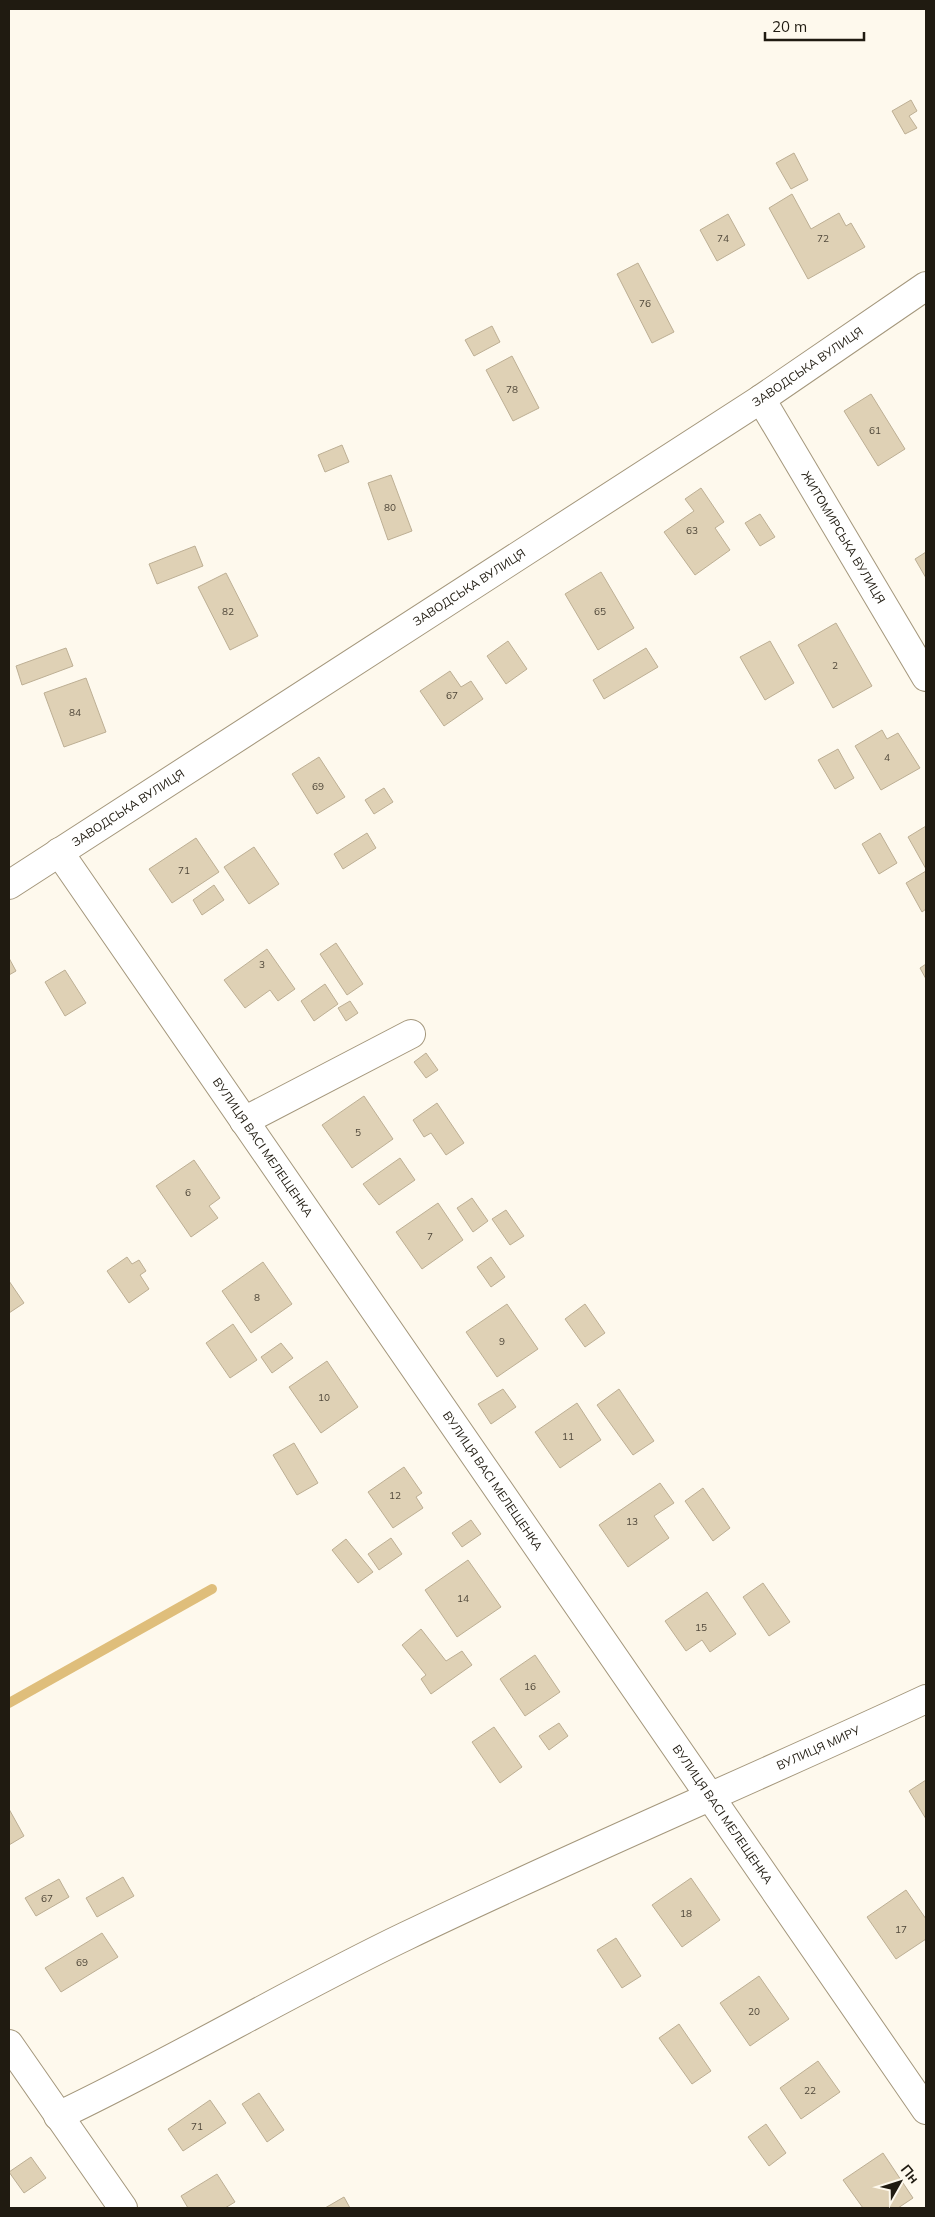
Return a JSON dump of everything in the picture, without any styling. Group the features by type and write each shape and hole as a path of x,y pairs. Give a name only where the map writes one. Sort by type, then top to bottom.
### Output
{"street":[{"name":"ЗАВОДСЬКА ВУЛИЦЯ","path":"9,885 761,399 926,286"},
{"name":"ЖИТОМИРСЬКА ВУЛИЦЯ","path":"761,399 926,677"},
{"name":"ВУЛИЦЯ ВАСІ МЕЛЕЩЕНКА","path":"58,852 926,2110"},
{"path":"244,1121 411,1034"},
{"name":"ВУЛИЦЯ МИРУ","path":"58,2116 133,2080 306,1986 376,1951 709,1796 926,1699"},
{"path":"9,2044 123,2208"}],"building":[{"path":"911,100 917,111 909,116 917,128 905,134 892,111"},
{"path":"794,153 808,180 791,189 776,163"},
{"path":"792,194 811,229 839,213 846,226 851,223 865,247 808,279 769,208"},
{"path":"728,214 745,245 717,261 700,230"},
{"path":"638,263 674,332 652,343 617,274"},
{"path":"492,326 500,342 474,356 465,340"},
{"path":"512,356 539,408 513,421 486,370"},
{"path":"871,394 905,449 878,466 844,411"},
{"path":"342,445 349,462 325,472 318,455"},
{"path":"391,475 412,531 388,540 368,483"},
{"path":"701,488 724,522 715,528 730,550 695,575 664,532 694,511 685,499"},
{"path":"760,514 775,537 760,546 745,523"},
{"path":"195,546 203,566 157,584 149,564"},
{"path":"926,552 926,578 915,559"},
{"path":"601,572 634,628 598,650 565,594"},
{"path":"226,573 258,636 230,650 198,587"},
{"path":"836,623 872,686 833,708 798,645"},
{"path":"508,641 527,669 506,684 487,656"},
{"path":"770,641 794,683 765,700 740,657"},
{"path":"66,648 73,666 22,685 16,666"},
{"path":"646,648 658,667 604,699 593,680"},
{"path":"450,671 461,687 471,681 483,699 444,726 420,691"},
{"path":"86,678 106,732 64,747 44,693"},
{"path":"882,730 887,739 898,733 920,768 881,790 855,746"},
{"path":"838,749 854,778 835,789 818,760"},
{"path":"319,757 345,797 317,814 292,774"},
{"path":"384,788 393,802 374,814 365,800"},
{"path":"926,826 926,869 908,837"},
{"path":"367,833 376,848 343,869 334,854"},
{"path":"880,833 897,863 879,874 862,844"},
{"path":"196,838 219,872 172,903 149,869"},
{"path":"254,847 279,884 249,904 224,867"},
{"path":"926,871 926,909 922,912 906,883"},
{"path":"214,885 224,900 202,915 193,900"},
{"path":"336,943 363,984 347,995 320,954"},
{"path":"267,949 295,989 278,1001 270,990 245,1008 224,980"},
{"path":"9,958 16,971 9,975"},
{"path":"926,964 926,979 920,968"},
{"path":"65,970 86,1003 65,1016 45,982"},
{"path":"325,984 338,1004 314,1021 301,1001"},
{"path":"350,1001 358,1013 346,1021 338,1008"},
{"path":"426,1053 438,1070 426,1078 414,1062"},
{"path":"364,1096 393,1139 352,1168 322,1125"},
{"path":"437,1103 464,1143 446,1155 431,1133 424,1137 413,1120"},
{"path":"400,1158 415,1180 379,1205 363,1184"},
{"path":"194,1160 220,1198 209,1206 218,1218 191,1237 156,1186"},
{"path":"472,1198 488,1221 473,1232 457,1208"},
{"path":"438,1203 463,1240 422,1269 396,1232"},
{"path":"506,1210 524,1236 510,1245 492,1219"},
{"path":"127,1257 132,1264 139,1260 146,1271 140,1275 149,1289 129,1303 107,1271"},
{"path":"491,1257 505,1277 491,1287 477,1267"},
{"path":"263,1262 292,1304 251,1333 222,1291"},
{"path":"9,1281 24,1303 9,1313"},
{"path":"507,1304 538,1349 497,1377 466,1332"},
{"path":"585,1304 605,1333 585,1347 565,1319"},
{"path":"233,1324 257,1360 230,1378 206,1343"},
{"path":"281,1343 293,1358 272,1373 261,1357"},
{"path":"327,1361 358,1407 321,1433 289,1387"},
{"path":"503,1389 516,1407 491,1424 478,1404"},
{"path":"619,1389 654,1441 633,1455 597,1405"},
{"path":"577,1403 601,1440 560,1468 535,1432"},
{"path":"294,1443 318,1483 297,1495 273,1455"},
{"path":"404,1467 422,1493 416,1497 423,1508 393,1528 368,1492"},
{"path":"660,1483 674,1503 654,1516 669,1538 628,1567 599,1525"},
{"path":"703,1488 730,1528 713,1541 685,1501"},
{"path":"471,1520 481,1534 462,1547 452,1533"},
{"path":"391,1538 402,1554 379,1570 368,1554"},
{"path":"346,1539 373,1572 358,1583 332,1550"},
{"path":"468,1560 501,1607 457,1637 425,1590"},
{"path":"763,1583 790,1622 769,1636 743,1597"},
{"path":"707,1592 736,1634 710,1652 702,1640 686,1651 665,1621"},
{"path":"421,1629 446,1661 462,1651 472,1665 431,1694 421,1679 426,1675 402,1645"},
{"path":"535,1655 560,1692 525,1716 500,1679"},
{"path":"559,1723 568,1736 549,1750 539,1736"},
{"path":"494,1727 522,1767 500,1783 472,1742"},
{"path":"926,1780 926,1819 909,1791"},
{"path":"9,1809 24,1836 9,1845"},
{"path":"123,1877 134,1896 97,1917 86,1898"},
{"path":"691,1878 720,1920 682,1947 652,1905"},
{"path":"59,1879 69,1897 36,1916 25,1898"},
{"path":"906,1890 926,1919 926,1939 896,1959 867,1917"},
{"path":"102,1933 118,1957 61,1992 45,1968"},
{"path":"616,1938 641,1976 622,1988 597,1950"},
{"path":"759,1976 789,2019 750,2046 720,2003"},
{"path":"679,2024 711,2071 692,2084 659,2038"},
{"path":"818,2061 840,2092 801,2119 780,2088"},
{"path":"259,2093 284,2130 267,2142 242,2104"},
{"path":"210,2100 226,2123 183,2151 168,2129"},
{"path":"766,2124 786,2153 769,2166 748,2137"},
{"path":"883,2153 913,2198 898,2208 863,2208 843,2180"},
{"path":"31,2157 46,2178 24,2193 9,2172"},
{"path":"217,2174 235,2202 225,2208 188,2208 181,2196"},
{"path":"344,2197 350,2208 325,2208"}],"waterway":[{"path":"9,1703 212,1589"}]}
